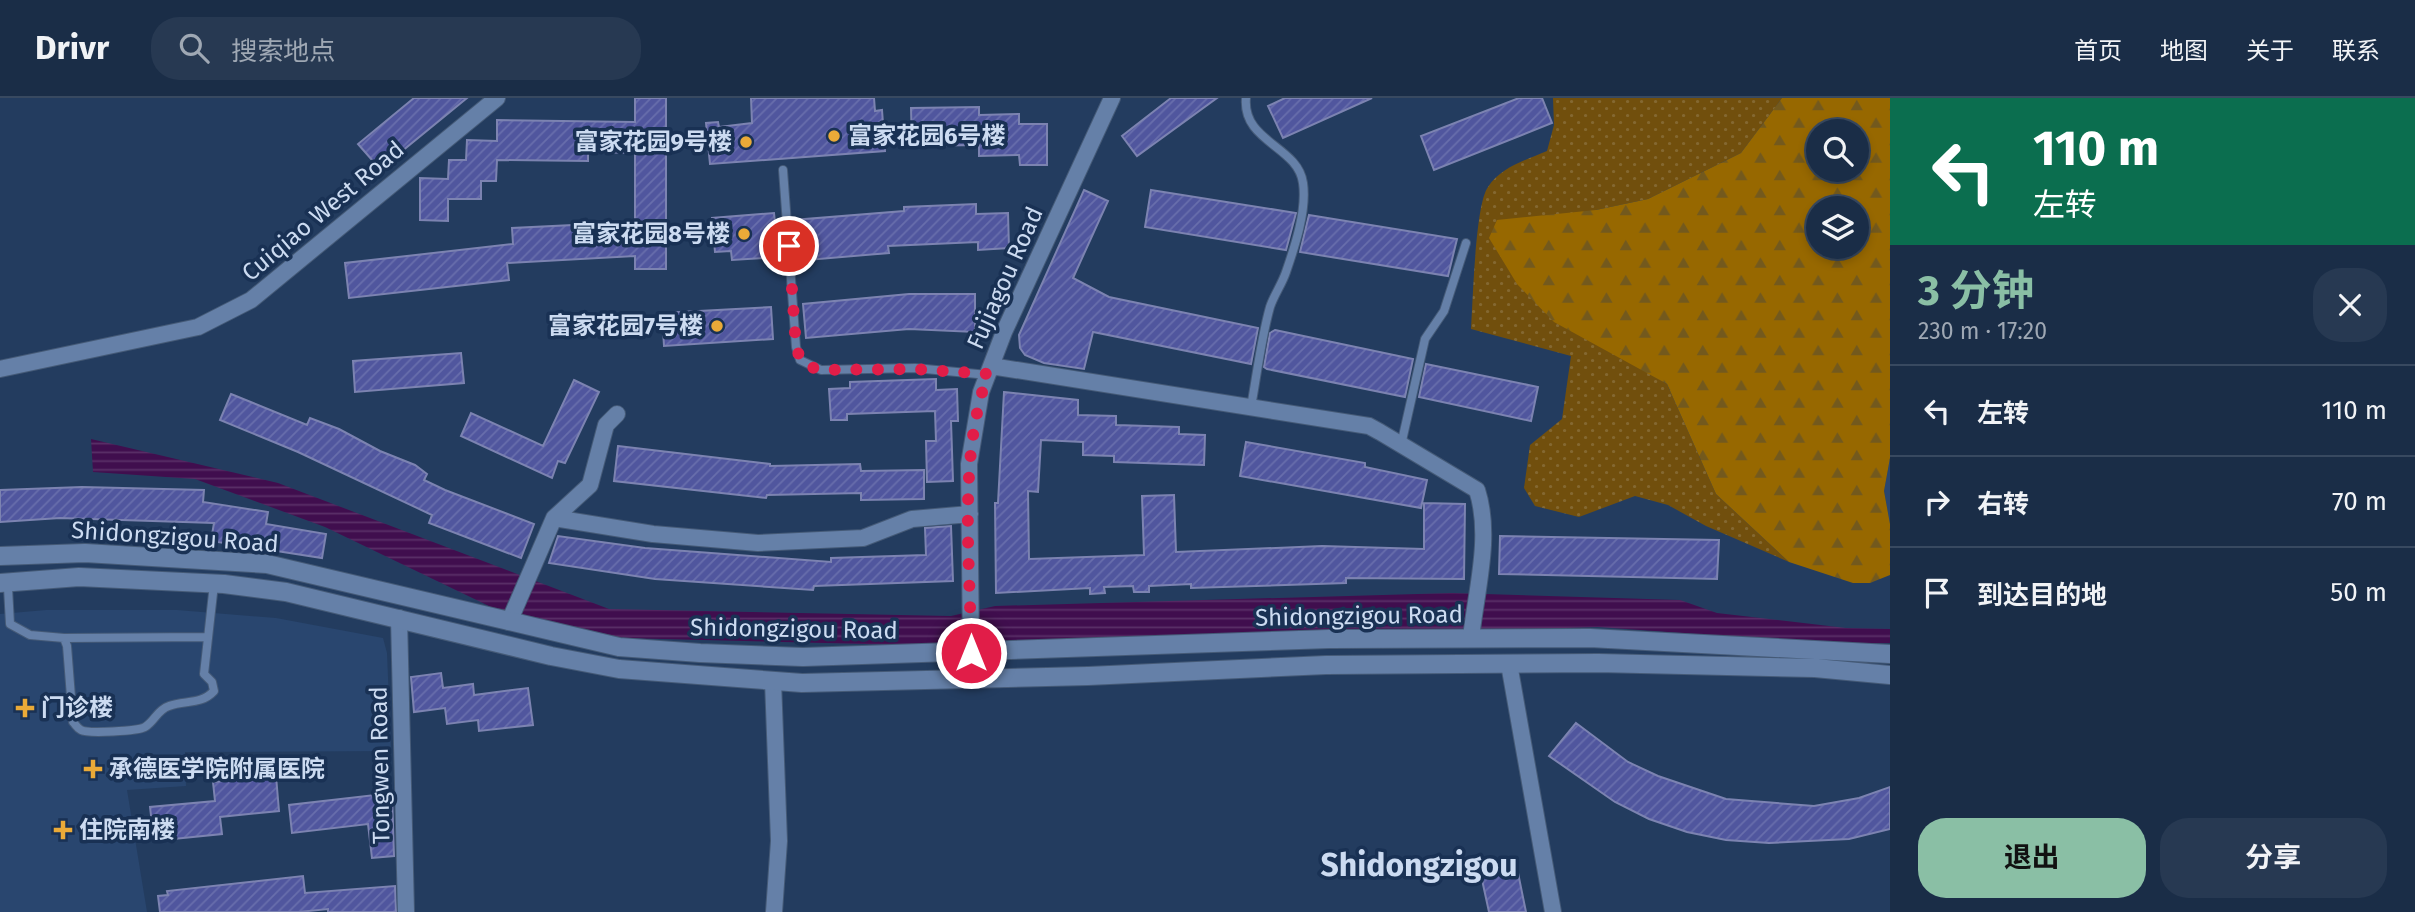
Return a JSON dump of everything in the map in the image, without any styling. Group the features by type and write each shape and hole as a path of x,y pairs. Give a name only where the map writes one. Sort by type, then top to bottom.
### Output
{"main road":[{"name":"Shidongzigou Road","path":"0,556 85,553 267,565 511,618 619,647 700,653 803,657 1471,636 1591,638 1890,654"},
{"name":"Shidongzigou Road","path":"4,586 79,577 214,583 286,592 551,656 619,669 773,681 1060,677 1326,665 1509,664 1815,668 1890,675"}],"street":[{"name":"Cuiqiao West Road","path":"0,369 198,327 251,300 497,98"},
{"name":"Fujiagou Road","path":"971,650 969,464 981,392 1004,332 1112,98"},
{"path":"989,370 1369,426 1477,490 1483,508 1483,527 1471,636"},
{"path":"511,618 554,518 590,485 606,425 617,414"},
{"path":"554,518 653,534 758,543 863,538 912,519 970,514"},
{"name":"Tongwen Road","path":"400,618 406,912"},
{"path":"1509,664 1553,912"},
{"path":"773,681 779,841 774,912"}],"lane":[{"path":"1246,98 1249,120 1262,138 1300,171 1303,185 1302,208 1286,273 1271,305 1251,407"},
{"path":"783,170 796,347 800,360 821,370 989,370"},
{"path":"1401,444 1425,339 1444,311 1466,243"},
{"path":"64,638 68,646 73,722 80,730 141,730 151,723 158,712 169,706 207,698 214,691 212,682 204,674 214,583"},
{"path":"4,586 10,624 30,635 64,638 207,637"}],"shaded area":[{"path":"1553,98 1782,98 1741,153 1648,199 1596,210 1618,355 1667,384 1716,494 1789,562 1706,526 1668,505 1635,496 1579,517 1535,506 1524,488 1530,445 1562,419 1571,356 1471,329 1475,255 1480,213 1488,187 1507,169 1547,151 1554,125"},
{"path":"91,439 278,483 609,609 951,616 995,606 1452,593 1680,600 1717,613 1846,628 1890,629 1890,643 1835,644 1598,627 948,646 622,638 491,607 325,527 195,479 93,472"},
{"path":"1890,458 1890,524 1884,491"},
{"name":"承德医学院附属医院","path":"46,610 177,610 276,618 383,638 387,653 391,751 185,752 186,786 127,790 147,912 0,912 0,614"}],"green space":[{"path":"1782,98 1890,98 1890,458 1884,491 1890,524 1890,575 1870,583 1853,583 1789,562 1716,494 1667,384 1554,322 1517,284 1489,238 1497,220 1596,210 1648,199 1741,153"}],"building":[{"path":"414,98 467,98 380,169 358,144"},
{"path":"635,98 666,98 666,269 635,269 635,256 507,263 509,280 349,298 345,263 513,244 512,228 635,222 635,153 588,152 588,161 497,160 496,181 481,181 481,199 448,199 448,221 420,220 420,178 448,179 449,160 466,160 467,140 497,141 497,120 635,122"},
{"path":"751,98 874,98 875,111 882,110 885,151 710,164 706,123 718,122 719,127 752,123"},
{"path":"1171,98 1217,98 1137,156 1122,136"},
{"path":"1285,98 1372,98 1283,138 1268,106"},
{"path":"1519,98 1542,98 1552,123 1434,170 1421,136"},
{"path":"979,107 979,115 1019,114 1019,124 1047,124 1047,165 1020,165 1019,155 979,156 979,145 912,146 911,108"},
{"path":"1084,190 1108,201 1073,278 1109,297 1258,328 1251,364 1093,332 1084,369 1044,363 1025,355 1020,348 1019,335"},
{"path":"1151,190 1296,213 1286,250 1145,227"},
{"path":"976,204 976,214 1008,213 1009,248 978,250 978,242 888,246 889,253 796,261 793,220 904,211 904,207"},
{"name":"富家花园8号楼","path":"774,213 775,222 780,221 783,257 732,260 731,251 715,252 712,218"},
{"path":"1309,215 1457,239 1448,276 1300,252"},
{"path":"909,294 975,294 975,332 909,329 806,338 803,304"},
{"name":"富家花园7号楼","path":"771,307 773,339 664,346 662,313"},
{"path":"1275,330 1413,359 1405,397 1267,369 1264,367 1270,333"},
{"path":"461,353 464,383 355,392 353,361"},
{"path":"1426,364 1538,387 1531,421 1419,397"},
{"path":"936,379 936,390 957,389 958,421 951,421 953,481 927,482 926,441 936,441 935,411 847,414 847,420 831,420 829,389 850,388 850,382"},
{"path":"574,380 599,392 565,463 558,461 552,478 461,436 471,413 543,446"},
{"path":"1004,392 1078,400 1078,415 1116,416 1116,425 1179,427 1179,434 1205,435 1204,465 1114,462 1114,456 1083,455 1083,442 1041,440 1038,492 1028,491 1029,559 1144,555 1142,496 1174,495 1176,552 1322,546 1424,549 1424,503 1465,504 1464,579 1346,578 1346,583 1191,588 1191,584 1149,586 1149,592 1134,592 1133,586 1104,587 1105,593 1090,594 1090,588 996,593 995,503 998,503"},
{"path":"231,394 307,425 310,418 339,429 380,451 415,465 427,474 424,480 534,524 521,558 429,523 432,515 298,452 220,420"},
{"path":"1246,442 1365,463 1365,467 1427,480 1421,508 1240,476"},
{"path":"618,446 770,466 860,464 861,471 924,470 924,499 861,500 861,493 767,495 766,498 614,481"},
{"path":"82,487 204,490 203,502 268,512 266,524 326,534 322,558 211,541 214,523 60,518 0,522 0,490"},
{"path":"951,526 953,581 814,586 813,590 655,579 549,563 558,536 645,548 831,562 831,558 926,555 925,528"},
{"path":"1500,536 1719,540 1717,579 1499,574"},
{"path":"441,673 443,688 473,684 474,695 528,688 533,725 479,731 478,720 447,724 445,708 414,712 411,677"},
{"path":"1576,723 1628,762 1658,776 1726,799 1814,806 1859,798 1890,787 1890,829 1849,839 1769,843 1726,840 1687,832 1649,819 1615,802 1549,756"},
{"path":"276,776 279,811 220,817 222,834 154,841 150,807 215,801 213,782"},
{"path":"392,793 394,856 372,858 368,824 292,833 289,805"},
{"path":"1517,868 1526,912 1489,912 1481,875"},
{"path":"303,876 305,893 395,886 396,912 328,912 328,909 299,912 160,912 158,896 168,895 167,891"}],"place":[{"name":"富家花园6号楼","path":"834,136"},
{"name":"富家花园9号楼","path":"746,142"},
{"name":"富家花园8号楼","path":"744,234"},
{"name":"富家花园7号楼","path":"717,326"},
{"name":"门诊楼","path":"25,708"},
{"name":"承德医学院附属医院","path":"93,769"},
{"name":"住院南楼","path":"63,830"}],"district":[{"name":"Shidongzigou","path":"1419,865"}],"route":[{"path":"789,246 796,347 800,360 809,367 821,370 915,369 988,374 981,392 969,464 971,653"}]}
